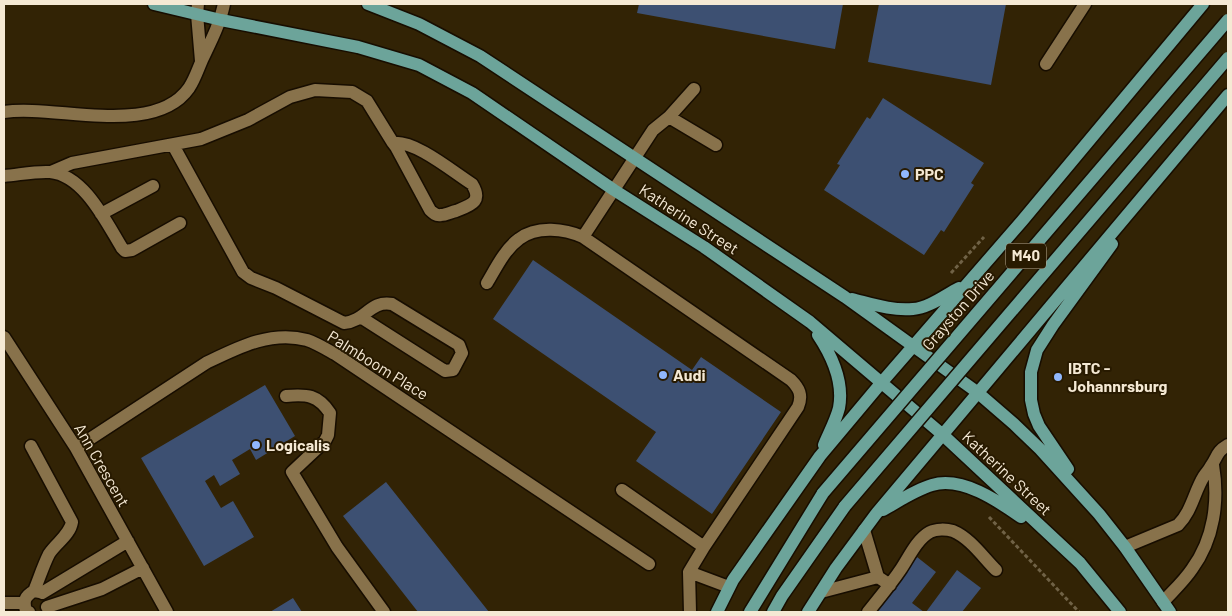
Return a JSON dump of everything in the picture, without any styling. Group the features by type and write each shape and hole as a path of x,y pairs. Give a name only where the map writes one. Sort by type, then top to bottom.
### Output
{"main road":[{"name":"Katherine Street","path":"154,4 198,9 221,20 358,47 419,65 472,92 614,190 704,247 810,322 943,435 1080,564 1120,612"},
{"name":"Katherine Street","path":"368,4 419,24 480,56 845,297 977,392 1040,449 1099,514 1125,547 1167,607"},
{"path":"717,612 730,587 820,456 965,285 1022,221 1203,4"},
{"name":"Grayston Drive","path":"750,612 823,493 1228,20"},
{"name":"M40","path":"773,612 782,596 845,506 1228,58"},
{"path":"808,612 876,514 1228,95"},
{"path":"1099,514 1039,426 1031,400 1031,372 1038,350 1053,325 1175,157"},
{"path":"845,297 885,307 914,309 929,304 965,285"},
{"path":"810,322 830,353 836,369 840,396 839,409 820,456"},
{"path":"876,514 933,484 957,484 986,494 1050,536"}],"street":[{"path":"4,112 27,110 110,117 152,111 167,106 182,96 195,78 221,20 224,4"},
{"path":"1046,64 1085,4"},
{"path":"198,9 201,63"},
{"path":"583,237 653,130 669,117 694,89"},
{"path":"4,176 51,172 72,163 201,139 248,120 290,97 315,90 330,90 352,92 367,101 434,214 439,216 445,215 472,205 477,196 477,191 472,184 413,146 398,142 393,143"},
{"path":"669,117 716,145"},
{"path":"173,145 243,272 344,323 362,318 368,311 383,303 392,304 460,345 462,353 453,370 445,371 362,318"},
{"path":"51,172 63,176 85,191 122,248 128,251 180,224"},
{"path":"101,214 153,186"},
{"path":"487,283 501,258 520,238 536,232 554,229 570,231 583,237 783,374 797,387 801,401 798,407 689,572 690,612"},
{"name":"Ann Crescent","path":"4,337 76,448 167,612"},
{"name":"Palmboom Place","path":"76,448 206,363 226,353 250,343 270,339 289,338 306,340 335,354 649,564"},
{"path":"286,396 303,394 310,396 320,401 330,413 328,435 325,441 292,472 337,547 384,612"},
{"path":"31,446 72,522 71,529 53,547 48,556 38,592"},
{"path":"1125,547 1178,525 1184,520 1204,476 1218,453 1228,446"},
{"path":"1167,607 1192,570 1207,542 1214,513 1215,478 1213,464"},
{"path":"622,490 704,547"},
{"path":"864,530 878,577 890,585"},
{"path":"868,612 890,585 918,544 928,533 936,530 952,531 962,537 996,570"},
{"path":"4,603 26,608 27,595 38,592 128,541"},
{"path":"38,592 47,599 45,610 102,590 142,568"},
{"path":"689,572 730,587"},
{"path":"821,592 878,577"}],"path":[{"path":"983,511 1079,612"}],"building":[{"path":"639,4 843,4 835,49 637,13"},
{"path":"879,4 1006,4 991,85 868,62"},
{"name":"PPC","path":"883,98 984,163 971,183 974,185 944,232 941,230 924,255 824,190 840,165 837,164 867,117 870,119"},
{"path":"533,260 692,370 701,357 781,412 712,514 636,461 656,432 493,319"},
{"path":"265,385 295,436 256,460 250,449 232,460 240,474 220,486 214,475 205,481 221,508 233,501 254,537 204,566 141,458"},
{"path":"386,482 489,612 418,612 343,516"},
{"path":"917,557 936,572 912,603 924,612 874,612"},
{"path":"957,570 981,588 962,612 926,612"},
{"path":"293,598 302,612 270,612"}],"place":[{"name":"PPC","path":"905,174"},
{"name":"Audi","path":"663,375"},
{"name":"IBTC - Johannrsburg","path":"1058,377"},
{"name":"Logicalis","path":"256,445"}]}
